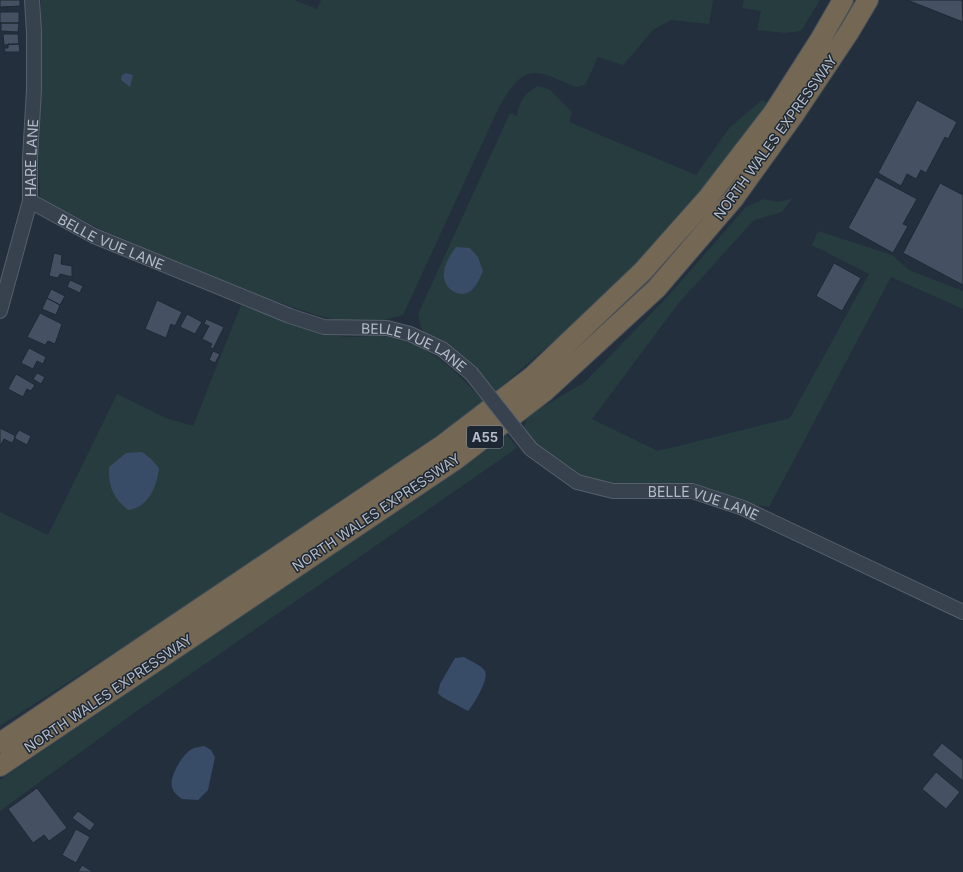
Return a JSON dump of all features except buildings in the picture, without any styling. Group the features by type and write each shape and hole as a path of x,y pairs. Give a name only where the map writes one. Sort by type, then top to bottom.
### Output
{"highway":[{"name":"NORTH WALES EXPRESSWAY","path":"0,743 431,452 533,376 642,272 707,199 774,112 820,40 843,0"},
{"name":"NORTH WALES EXPRESSWAY","path":"0,766 455,460 545,391 656,289 734,198 795,113 849,32 868,0"}],"street":[{"name":"HARE LANE","path":"0,311 30,201 30,158 34,83 34,32 32,0"},
{"name":"BELLE VUE LANE","path":"30,201 94,236 290,316 324,327 387,328 410,334 442,349 471,373 531,449 577,482 613,491 692,491 744,508 963,612"}],"green space":[{"path":"41,0 294,0 317,9 321,0 713,0 709,24 671,20 654,29 623,65 598,57 585,85 576,87 539,73 531,73 523,76 508,93 499,107 403,315 384,320 337,320 316,315 248,292 100,229 40,199 38,155"},
{"path":"744,0 820,0 801,31 785,33 757,30 761,11 742,8"},
{"path":"537,86 549,89 572,112 569,122 696,175 730,127 762,100 768,103 742,140 662,237 577,321 496,391 474,367 424,333 418,314 510,113 517,116 519,106 523,98"},
{"path":"764,199 777,202 792,199 782,212 754,220 678,304 592,419 658,451 790,418 869,274 812,245 818,231 892,255 909,270 963,291 963,309 891,277 769,507 613,487 579,479 539,447 524,429 527,416 585,382 668,296 746,207"},
{"path":"241,305 303,326 340,336 380,336 397,339 412,344 426,350 451,368 485,403 140,636 0,726 0,512 48,535 117,394 166,418 193,426"},
{"path":"507,435 517,448 137,711 0,811 0,780 233,621 450,477"}],"water":[{"path":"126,73 133,75 130,87 121,80 122,75"},
{"path":"456,247 470,248 478,257 483,271 477,284 472,290 462,294 452,291 445,283 444,278 447,262"},
{"path":"142,452 159,468 158,475 154,489 146,501 135,508 128,510 112,491 109,480 109,467 126,453"},
{"path":"464,657 481,667 485,671 486,675 474,703 468,711 442,697 438,693 440,684 455,658"},
{"path":"204,746 211,750 215,757 208,790 198,800 182,799 177,795 172,787 175,772 181,760 188,751"}]}
